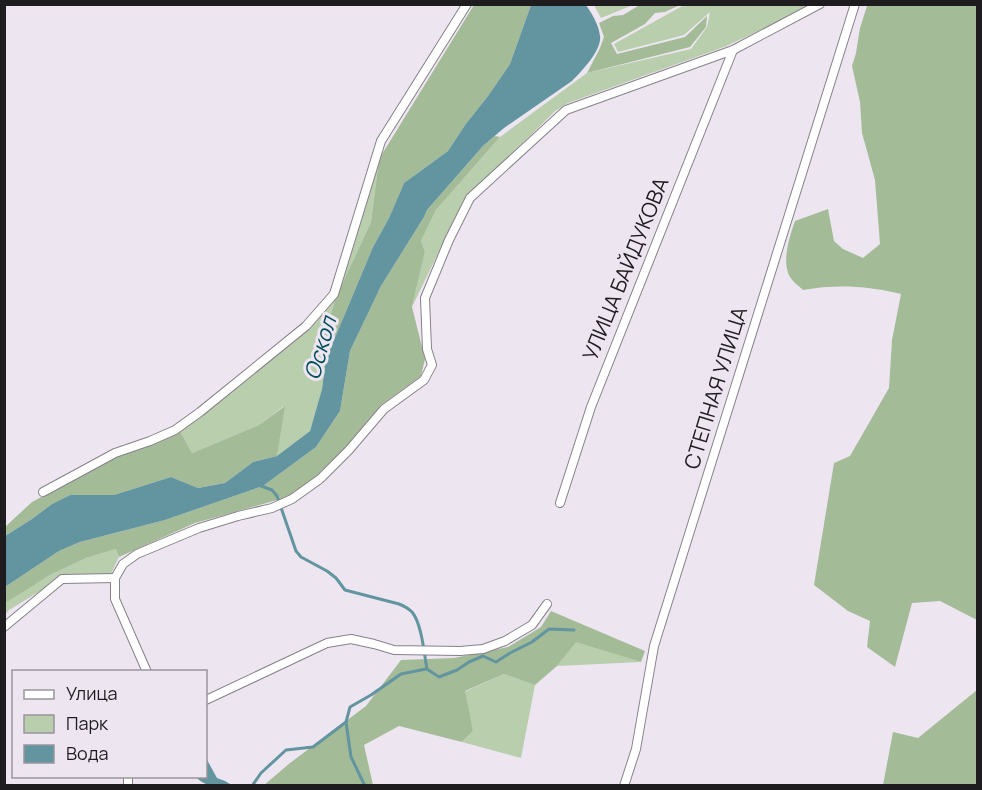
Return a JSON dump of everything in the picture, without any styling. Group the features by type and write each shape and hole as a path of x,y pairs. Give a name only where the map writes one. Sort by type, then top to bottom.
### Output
{"street":[{"path":"43,492 116,453 175,430 306,326 334,294 381,141 467,4"},
{"path":"146,670 115,599 115,578 123,564 137,554 200,528 272,508 292,499 320,479 349,450 384,409 424,380 432,365 427,349 425,298 449,240 470,198 566,110 733,50 820,4"},
{"name":"СТЕПНАЯ УЛИЦА","path":"624,786 636,749 654,646 855,4"},
{"name":"УЛИЦА БАЙДУКОВА","path":"560,503 591,407 733,50"},
{"path":"4,627 62,579 115,578"},
{"path":"207,700 327,643 351,639 394,650 483,649 505,641 532,625 547,603"}],"green space":[{"path":"870,4 978,5 977,620 940,601 912,603 895,667 867,647 870,621 848,611 814,585 834,463 850,456 889,388 892,340 901,294 852,287 803,290 790,277 786,264 787,249 795,221 828,209 834,241 843,249 863,258 880,244 875,180 862,133 860,102 852,66 860,28 867,6"},
{"path":"474,5 531,5 510,64 488,96 448,151 404,183 373,247 326,359 320,346 337,295 371,222 379,159"},
{"path":"594,5 633,5 601,18"},
{"path":"680,5 665,12 655,13 645,24 611,43 617,54 685,37 707,16 706,27 690,47 587,73 604,37 599,23 613,16 623,15 638,6"},
{"path":"684,5 811,5 724,47 568,103 555,111 462,204 412,307 425,252 421,241 436,210 500,137 587,73 691,49 707,27 710,12 684,35 618,52 614,44"},
{"path":"495,136 500,137 436,210 421,241 425,252 412,307 425,359 421,376 381,405 344,449 315,477 288,497 195,523 119,557 116,549 86,558 50,575 5,603 5,587 59,551 80,542 165,520 263,486 316,447 340,411 350,351 381,286 427,210 483,146"},
{"path":"379,159 371,222 337,295"},
{"path":"337,295 320,346 326,359 322,389 310,431 277,456 284,406 259,425 192,453 180,431 293,343 308,330"},
{"path":"285,406 277,456 253,462 225,483 198,488 171,477 114,495 70,495 52,504 5,536 5,527 32,502 114,458 180,431 192,453 259,425"},
{"path":"116,549 119,557 110,576 63,577 9,610 5,615 5,603 8,600 50,575 86,558"},
{"path":"551,611 645,651 641,662 576,642 557,666 535,685 504,674 465,691 473,731 462,742 399,726 364,745 373,785 263,786 366,706 401,660 454,658 508,647 541,627"},
{"path":"576,641 641,662 557,666"},
{"path":"504,674 535,685 521,758 462,742 473,731 464,692"},
{"path":"977,690 977,785 883,785 893,732 918,738"}],"water":[{"path":"531,5 586,5 598,28 600,42 598,48 572,81 504,128 483,146 427,210 381,286 350,351 340,411 316,447 263,486 165,520 80,542 59,551 5,587 5,536 52,504 70,495 114,495 171,477 198,488 225,483 253,462 277,456 310,431 322,389 326,359 373,247 404,183 448,151 488,96 510,64"},
{"path":"207,760 217,778 230,784 220,786 203,783 197,778 207,778"}],"waterway":[{"path":"261,486 272,490 277,496 296,551 301,557 327,571 345,590 399,604 412,612 420,631 427,669 439,677 483,656 496,662 532,642 549,629 574,630"},
{"path":"365,786 351,757 346,722 350,707 401,674 426,669"},
{"path":"252,786 261,773 286,750 313,747 346,722"}],"water label":[{"name":"Оскол","path":"320,348"}]}
